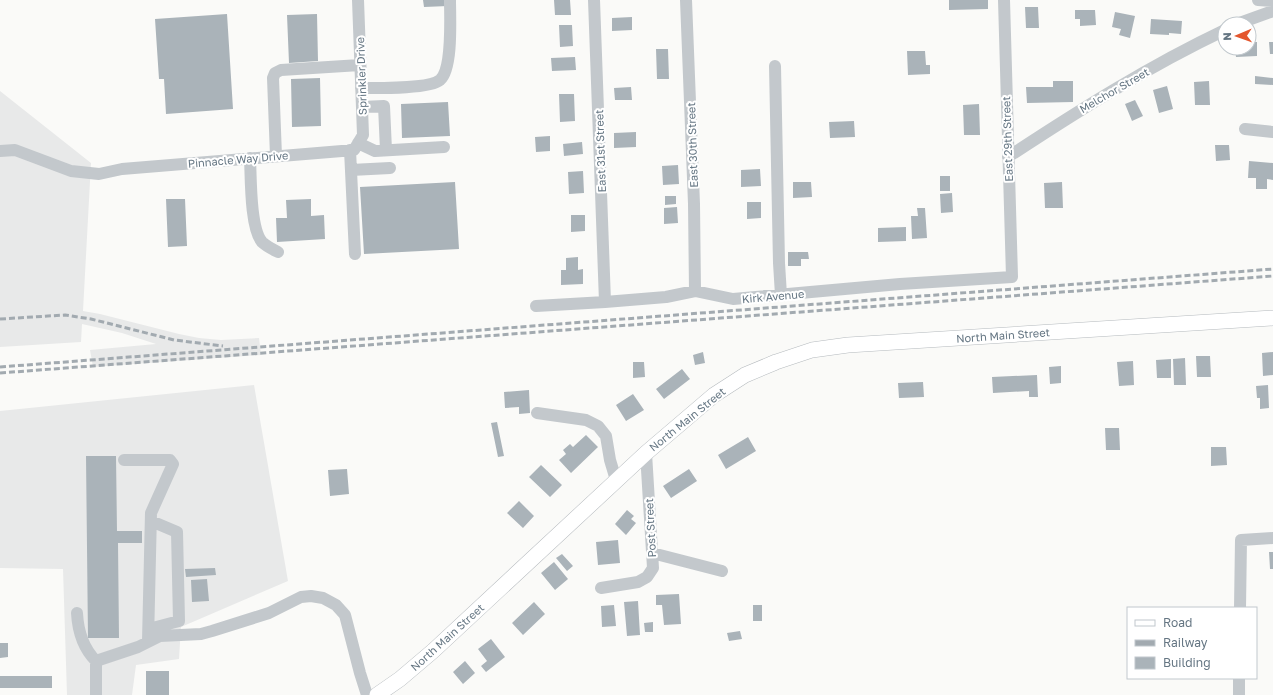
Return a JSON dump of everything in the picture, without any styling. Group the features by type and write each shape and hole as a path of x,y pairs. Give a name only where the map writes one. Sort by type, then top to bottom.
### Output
{"main road":[{"name":"North Main Street","path":"378,695 400,679 433,651 646,453 714,395 745,375 776,362 812,350 848,345 1273,318"}],"street":[{"name":"Sprinkler Drive","path":"355,254 351,170 354,148 363,135 358,0"},
{"path":"361,88 432,84 440,81 445,72 450,52 450,0"},
{"name":"East 31st Street","path":"594,0 605,302"},
{"name":"East 30th Street","path":"686,0 694,204 695,291"},
{"name":"East 29th Street","path":"1004,0 1012,277"},
{"path":"1258,0 1273,1"},
{"path":"1257,17 1273,11"},
{"name":"Melchor Street","path":"1008,157 1071,115 1130,80 1192,45 1217,34"},
{"path":"276,156 273,78 275,73 281,70 360,65"},
{"path":"775,66 781,295"},
{"path":"362,107 384,106 386,150"},
{"path":"1245,129 1273,132"},
{"path":"354,148 374,151 444,147"},
{"name":"Pinnacle Way Drive","path":"0,151 15,150 71,171 99,174 122,169 354,148"},
{"path":"250,158 252,199 257,232 262,241 270,248 278,252"},
{"path":"351,170 390,168"},
{"name":"Kirk Avenue","path":"536,306 666,297 695,291 733,299 900,284 1012,277"},
{"path":"537,413 586,420 598,426 606,436 610,460 616,480"},
{"name":"Post Street","path":"601,588 638,582 647,576 653,568 646,453"},
{"path":"124,460 167,459 173,464 151,513 149,635"},
{"path":"96,662 138,647 149,635 179,621 177,532 150,521"},
{"path":"1240,607 1241,540 1273,538"},
{"path":"652,553 722,571"},
{"path":"149,635 160,636 201,634 269,613 301,597 311,596 323,598 336,605 345,615 367,695"},
{"path":"77,613 82,640 90,655 96,662 96,695"},
{"path":"1239,679 1239,695"}],"shaded area":[{"path":"0,91 91,163 83,311 199,338 221,340 259,338 261,355 93,367 90,350 156,344 122,333 82,324 81,342 0,347"},
{"path":"254,385 288,581 181,627 179,659 136,665 132,695 67,695 63,569 0,568 0,411"}],"building":[{"path":"423,0 448,0 448,6 424,7"},
{"path":"554,0 570,0 571,15 555,15"},
{"path":"949,0 988,0 988,9 949,10"},
{"path":"1025,7 1038,7 1039,28 1026,28"},
{"path":"1075,10 1095,10 1096,25 1080,26 1080,19 1075,19"},
{"path":"1115,12 1135,16 1130,38 1119,35 1121,29 1112,27"},
{"path":"227,14 233,109 166,114 164,79 159,79 155,19"},
{"path":"317,14 318,61 289,63 287,15"},
{"path":"632,17 632,30 612,31 612,18"},
{"path":"1151,19 1182,21 1181,34 1150,34"},
{"path":"559,25 572,25 573,46 560,47"},
{"path":"1269,42 1273,42 1273,54 1270,54"},
{"path":"656,49 668,49 669,79 657,79"},
{"path":"907,51 925,51 926,65 930,65 930,74 908,75"},
{"path":"1236,56 1257,56 1236,57"},
{"path":"575,57 576,70 552,71 551,58"},
{"path":"1255,76 1273,78 1273,85 1255,84"},
{"path":"320,78 321,126 292,127 291,79"},
{"path":"1053,81 1073,81 1073,102 1027,103 1026,87 1053,87"},
{"path":"1209,81 1210,105 1195,105 1194,82"},
{"path":"1167,86 1173,109 1159,113 1153,90"},
{"path":"631,87 632,100 615,100 614,88"},
{"path":"559,94 574,94 575,121 560,122"},
{"path":"1135,100 1143,116 1132,121 1125,104"},
{"path":"448,102 450,136 402,138 401,104"},
{"path":"979,104 980,135 964,135 963,105"},
{"path":"854,121 855,137 830,138 829,122"},
{"path":"636,132 636,147 614,148 614,133"},
{"path":"550,136 550,151 536,152 535,137"},
{"path":"582,142 583,154 564,156 563,144"},
{"path":"1215,145 1229,145 1230,160 1216,161"},
{"path":"1249,161 1273,163 1273,180 1267,179 1267,189 1256,189 1256,178 1248,178"},
{"path":"678,165 679,184 663,185 662,166"},
{"path":"760,169 761,186 741,187 741,170"},
{"path":"583,171 584,193 569,194 568,172"},
{"path":"940,176 950,176 950,191 940,191"},
{"path":"455,182 459,249 364,254 360,187"},
{"path":"793,182 811,182 812,197 793,198"},
{"path":"1062,182 1063,208 1045,208 1044,183"},
{"path":"952,193 953,212 941,213 940,194"},
{"path":"665,196 676,196 676,204 665,205"},
{"path":"166,199 185,199 187,246 168,247"},
{"path":"311,199 311,216 324,215 325,239 277,242 276,218 287,218 286,200"},
{"path":"747,202 761,202 761,218 747,219"},
{"path":"677,207 678,223 664,224 664,208"},
{"path":"917,208 925,208 927,238 912,239 911,216 918,216"},
{"path":"571,215 585,215 585,231 571,232"},
{"path":"906,227 906,241 878,242 878,228"},
{"path":"788,252 808,252 809,259 801,259 801,266 788,266"},
{"path":"578,257 578,270 583,269 583,284 561,285 561,270 566,270 566,258"},
{"path":"703,352 705,363 695,365 693,355"},
{"path":"1273,352 1273,375 1263,376 1262,353"},
{"path":"1196,356 1210,356 1211,377 1197,377"},
{"path":"1185,358 1186,385 1174,385 1173,359"},
{"path":"1171,359 1171,378 1157,378 1156,360"},
{"path":"1133,361 1134,385 1119,386 1117,362"},
{"path":"633,362 644,362 645,377 633,378"},
{"path":"1061,366 1061,383 1050,384 1049,367"},
{"path":"682,369 690,379 664,399 656,389"},
{"path":"1037,375 1038,397 1029,397 1029,391 993,393 992,377"},
{"path":"923,382 924,397 899,398 898,383"},
{"path":"1268,385 1269,408 1260,409 1260,398 1257,398 1256,386"},
{"path":"529,390 530,413 519,414 519,407 505,408 504,392"},
{"path":"633,394 644,410 626,421 616,405"},
{"path":"497,422 504,456 498,457 491,423"},
{"path":"1105,428 1119,428 1120,450 1106,450"},
{"path":"586,435 598,447 571,473 559,460 566,454 563,450 570,444 573,447"},
{"path":"748,437 756,451 726,469 718,455"},
{"path":"1211,447 1226,447 1227,465 1211,466"},
{"path":"86,456 116,456 117,531 142,531 142,543 118,543 119,638 88,638"},
{"path":"541,465 562,485 550,497 529,477"},
{"path":"347,469 349,494 330,496 328,470"},
{"path":"689,469 697,481 671,498 663,486"},
{"path":"519,501 534,516 523,528 507,513"},
{"path":"627,510 634,516 631,519 636,523 626,535 615,524"},
{"path":"618,540 620,563 598,565 596,542"},
{"path":"1269,552 1273,552 1273,569 1270,569"},
{"path":"562,554 573,566 567,571 556,558"},
{"path":"554,562 568,579 555,590 541,573"},
{"path":"215,568 216,575 186,577 185,569"},
{"path":"207,579 209,601 192,602 191,580"},
{"path":"679,594 681,624 664,625 662,605 656,605 656,595"},
{"path":"638,601 640,635 627,636 624,602"},
{"path":"534,602 545,614 523,635 512,623"},
{"path":"614,605 616,626 602,627 601,606"},
{"path":"753,605 762,605 762,621 753,621"},
{"path":"653,622 653,632 645,632 644,623"},
{"path":"740,631 742,639 729,641 727,633"},
{"path":"491,639 505,657 486,672 481,666 487,661 478,649"},
{"path":"0,643 8,643 8,657 0,658"},
{"path":"465,661 475,673 463,684 453,672"},
{"path":"146,671 169,671 169,695 146,695"},
{"path":"0,676 52,676 52,688 0,688"}],"railway":[{"path":"0,367 1273,269"},
{"path":"0,373 1273,276"},
{"path":"0,319 65,315 91,319 174,340 223,346"}]}
